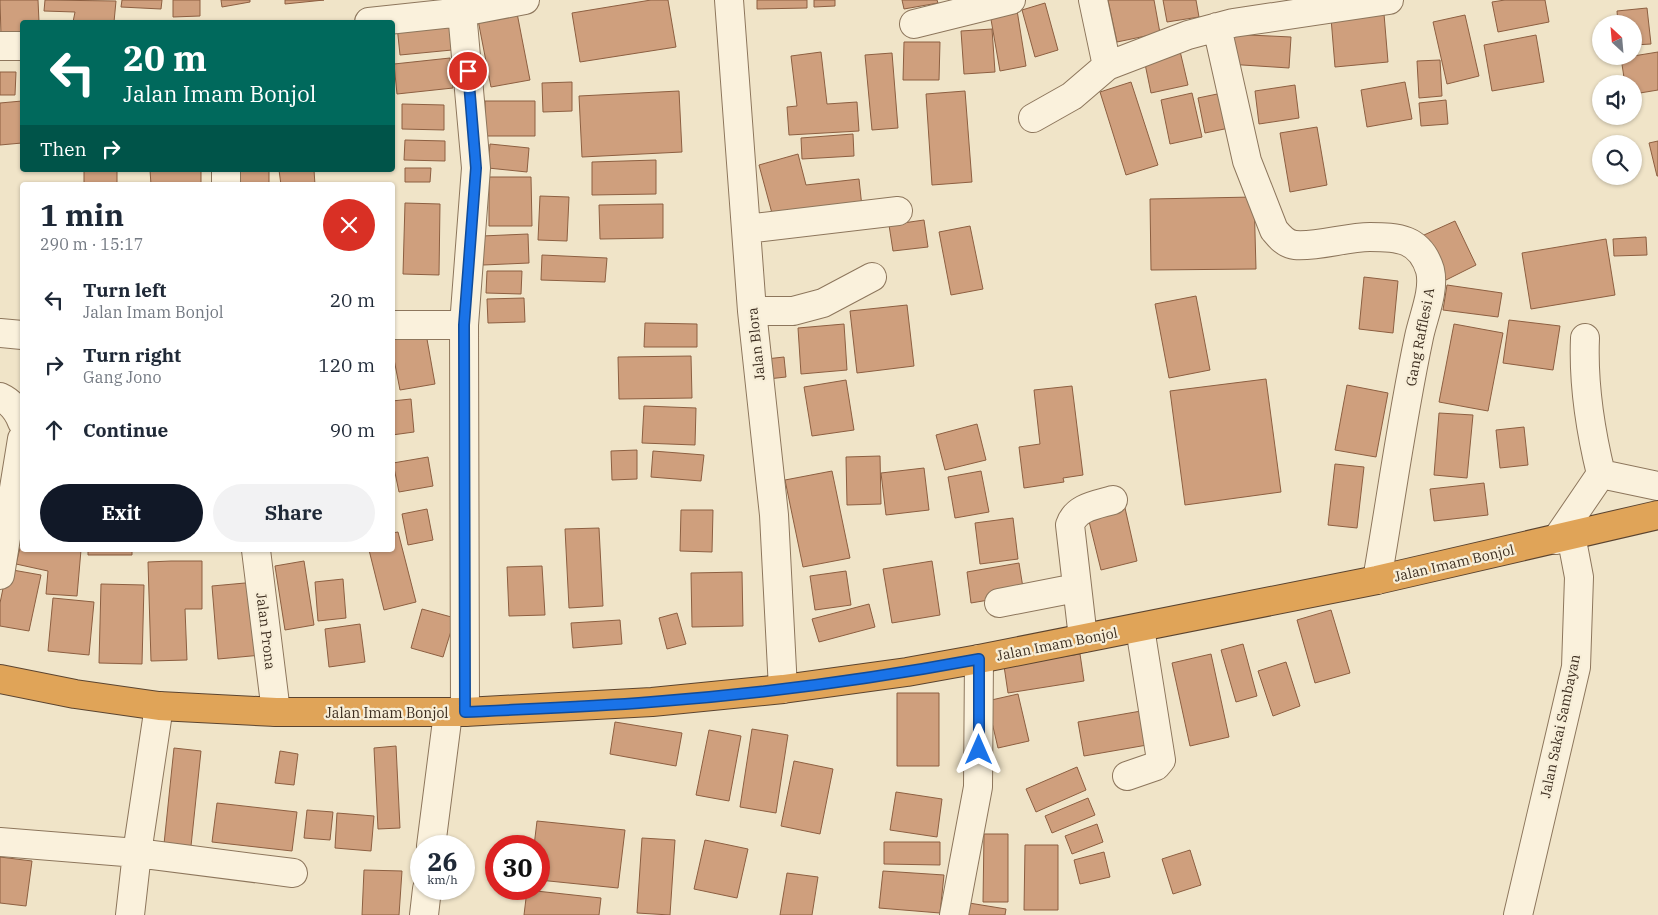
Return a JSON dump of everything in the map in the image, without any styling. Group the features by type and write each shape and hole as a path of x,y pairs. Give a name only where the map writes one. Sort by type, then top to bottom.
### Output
{"highway":[{"name":"Jalan Imam Bonjol","path":"0,679 75,694 159,706 276,712 457,713 652,702 782,689 907,672 979,659 1377,580 1658,515"}],"street":[{"path":"388,20 462,12 525,0"},
{"name":"Jalan Blora","path":"729,0 752,312 774,515 782,689"},
{"path":"914,24 1011,0"},
{"path":"1093,0 1107,66"},
{"path":"1033,118 1072,96 1107,66 1140,51 1233,23 1389,0"},
{"path":"434,835 457,713 464,325 476,168 462,12"},
{"name":"Gang Rafflesi A","path":"1217,27 1247,161 1274,230 1281,239 1294,245 1368,237 1401,238 1412,244 1422,254 1429,269 1432,282 1419,337 1377,580"},
{"path":"0,46 20,46"},
{"path":"746,229 898,211"},
{"path":"752,312 793,311 823,303 872,277"},
{"path":"395,325 464,325"},
{"path":"0,333 20,335"},
{"path":"1563,538 1601,474 1587,401 1584,365 1585,338"},
{"path":"0,397 6,400 18,412 20,417"},
{"path":"0,575 20,451"},
{"path":"1601,474 1658,486"},
{"path":"1083,638 1070,525 1072,517 1079,511 1113,500"},
{"name":"Jalan Sakai Sambayan","path":"1518,915 1576,667 1579,577 1563,538"},
{"name":"Jalan Prona","path":"256,552 276,712"},
{"path":"999,603 1076,588"},
{"path":"1127,776 1156,766 1161,760 1140,628"},
{"path":"954,915 978,787 979,659"},
{"path":"130,915 137,853 159,706"},
{"path":"0,842 137,853 293,873"},
{"path":"424,915 426,900"}],"building":[{"path":"0,0 38,0 39,20 20,20 20,35 1,36"},
{"path":"45,0 116,1 114,20 73,20 75,12 44,11"},
{"path":"122,0 162,0 161,9 121,7"},
{"path":"173,0 200,0 200,16 173,17"},
{"path":"221,0 250,0 250,2 222,7"},
{"path":"285,0 324,0 285,4"},
{"path":"651,0 668,0 676,47 580,62 572,13"},
{"path":"757,0 807,0 807,8 757,9"},
{"path":"814,0 835,0 835,6 814,7"},
{"path":"902,0 937,0 938,3 904,9"},
{"path":"1108,0 1154,0 1160,33 1117,42"},
{"path":"1163,0 1196,0 1199,17 1167,22"},
{"path":"1505,0 1545,0 1549,22 1498,32 1492,2"},
{"path":"1045,3 1058,50 1035,57 1022,10"},
{"path":"1016,4 1026,66 1000,71 989,8"},
{"path":"1647,8 1651,44 1642,45 1642,15 1617,15 1617,11"},
{"path":"517,13 530,80 491,87 478,20"},
{"path":"1384,14 1388,62 1335,67 1331,18"},
{"path":"1465,15 1479,76 1447,84 1433,22"},
{"path":"450,21 452,50 400,55 397,26"},
{"path":"992,29 995,72 964,74 961,31"},
{"path":"1228,34 1291,37 1289,68 1227,64"},
{"path":"1536,35 1544,82 1492,91 1484,45"},
{"path":"904,42 940,42 939,80 903,80"},
{"path":"1180,51 1188,85 1151,93 1144,59"},
{"path":"821,52 827,104 857,102 859,131 789,135 787,107 797,106 791,56"},
{"path":"1658,52 1658,90 1642,93 1642,75 1624,75 1622,65 1642,65 1642,55"},
{"path":"892,53 898,128 872,130 865,55"},
{"path":"450,58 453,88 397,94 395,64"},
{"path":"1440,60 1442,96 1419,98 1417,61"},
{"path":"0,72 16,72 15,95 0,95"},
{"path":"572,82 572,111 543,112 542,83"},
{"path":"1131,82 1158,165 1126,175 1100,92"},
{"path":"1405,82 1412,119 1367,127 1361,90"},
{"path":"1295,85 1299,118 1259,124 1255,91"},
{"path":"679,91 682,152 582,157 579,96"},
{"path":"965,91 972,182 932,185 926,94"},
{"path":"1227,92 1234,127 1205,133 1198,98"},
{"path":"1192,93 1202,137 1170,144 1161,100"},
{"path":"1446,100 1448,124 1421,126 1419,103"},
{"path":"20,101 20,143 0,145 0,103"},
{"path":"485,101 535,101 535,136 485,136"},
{"path":"402,104 444,105 444,130 402,129"},
{"path":"1317,127 1327,185 1290,192 1280,133"},
{"path":"853,134 854,156 802,159 801,138"},
{"path":"405,140 445,141 445,161 404,160"},
{"path":"1658,141 1658,176 1657,176 1649,143"},
{"path":"490,144 529,148 527,172 488,168"},
{"path":"798,154 806,185 859,179 862,207 773,217 759,165"},
{"path":"656,160 656,194 592,195 592,162"},
{"path":"405,168 431,168 430,182 405,182"},
{"path":"84,172 117,172 117,182 84,182"},
{"path":"150,172 201,172 201,182 151,182"},
{"path":"230,172 269,172 269,182 231,182"},
{"path":"279,172 314,172 315,182 281,182"},
{"path":"489,177 531,177 532,226 489,226"},
{"path":"540,196 569,197 567,241 538,240"},
{"path":"1254,197 1256,269 1151,270 1150,199"},
{"path":"405,203 440,204 439,275 403,274"},
{"path":"663,204 663,238 600,239 599,205"},
{"path":"924,220 928,247 893,251 889,225"},
{"path":"1455,221 1476,265 1446,280 1424,235"},
{"path":"970,226 983,289 951,295 939,232"},
{"path":"528,234 529,263 483,265 482,236"},
{"path":"1646,237 1647,255 1614,256 1613,239"},
{"path":"1606,239 1615,295 1531,309 1522,253"},
{"path":"542,255 607,258 605,282 541,280"},
{"path":"487,271 522,271 521,294 486,293"},
{"path":"1364,277 1398,281 1393,333 1359,329"},
{"path":"1447,285 1502,293 1498,317 1443,310"},
{"path":"1196,296 1210,370 1169,378 1155,304"},
{"path":"524,298 525,322 488,323 487,299"},
{"path":"907,305 914,366 857,373 850,311"},
{"path":"1509,320 1560,326 1553,370 1503,363"},
{"path":"645,323 697,324 697,347 644,347"},
{"path":"844,324 847,370 801,374 798,328"},
{"path":"1454,324 1503,333 1488,411 1439,402"},
{"path":"425,328 435,384 400,390 395,364 395,333"},
{"path":"691,356 692,398 619,399 618,357"},
{"path":"784,357 786,377 768,379 766,359"},
{"path":"1266,379 1281,492 1185,505 1170,391"},
{"path":"846,380 854,430 812,436 804,387"},
{"path":"1347,385 1388,393 1376,457 1335,450"},
{"path":"1072,386 1083,475 1063,478 1064,482 1024,488 1019,447 1040,444 1034,390"},
{"path":"411,399 414,432 395,435 395,401"},
{"path":"644,406 696,408 695,445 642,443"},
{"path":"1439,413 1473,415 1467,478 1434,475"},
{"path":"977,424 986,460 945,470 936,435"},
{"path":"1524,427 1528,465 1500,468 1496,430"},
{"path":"637,450 637,479 612,480 611,451"},
{"path":"653,451 704,455 701,481 651,477"},
{"path":"880,456 881,504 847,505 846,457"},
{"path":"428,457 433,486 399,492 395,463"},
{"path":"1335,464 1364,467 1357,528 1328,525"},
{"path":"924,468 929,510 886,515 881,473"},
{"path":"832,471 850,558 803,567 785,480"},
{"path":"981,471 989,512 955,518 948,477"},
{"path":"1484,483 1488,515 1434,521 1430,489"},
{"path":"1125,508 1137,561 1101,570 1088,517"},
{"path":"427,509 433,540 408,545 402,514"},
{"path":"681,510 713,510 712,552 680,551"},
{"path":"1013,518 1018,559 980,564 975,523"},
{"path":"599,528 603,606 569,608 565,529"},
{"path":"395,532 398,532 416,602 384,610 370,552 395,552"},
{"path":"20,548 20,552 81,552 77,596 46,594 48,571 16,564"},
{"path":"88,552 132,552 132,555 88,555"},
{"path":"202,561 202,609 185,609 187,660 151,661 148,562"},
{"path":"304,561 314,625 285,630 275,566"},
{"path":"932,561 940,615 892,623 883,569"},
{"path":"1019,563 1024,594 971,603 967,572"},
{"path":"542,566 545,615 509,616 507,567"},
{"path":"7,569 41,575 29,631 0,626 0,603"},
{"path":"846,571 851,605 815,610 810,576"},
{"path":"742,572 743,626 692,627 691,573"},
{"path":"343,579 346,618 318,621 315,582"},
{"path":"256,582 262,655 218,659 212,586"},
{"path":"101,584 144,585 142,664 99,663"},
{"path":"53,598 94,602 89,655 48,651"},
{"path":"869,604 875,627 819,642 812,619"},
{"path":"422,609 455,618 443,657 411,648"},
{"path":"1331,610 1350,673 1315,683 1297,620"},
{"path":"677,613 686,644 667,649 659,618"},
{"path":"620,620 622,644 573,648 571,623"},
{"path":"360,624 365,662 329,667 325,629"},
{"path":"1243,644 1257,696 1236,702 1221,650"},
{"path":"1080,654 1084,681 1008,693 1004,666"},
{"path":"1211,654 1229,737 1190,746 1172,663"},
{"path":"1286,662 1300,706 1273,716 1258,671"},
{"path":"897,693 939,693 939,766 897,766"},
{"path":"1018,694 1029,741 998,748 987,701"},
{"path":"1141,711 1147,745 1084,756 1078,722"},
{"path":"615,722 682,733 676,766 610,754"},
{"path":"752,729 788,735 776,813 740,807"},
{"path":"709,730 741,736 729,801 696,795"},
{"path":"396,746 400,828 378,829 374,748"},
{"path":"174,748 201,751 191,846 164,844"},
{"path":"280,751 298,754 294,785 275,783"},
{"path":"794,761 833,769 820,834 781,826"},
{"path":"1077,767 1086,790 1036,812 1026,789"},
{"path":"896,792 942,799 937,837 890,830"},
{"path":"1088,798 1095,815 1052,833 1045,816"},
{"path":"217,803 297,812 292,851 212,842"},
{"path":"307,810 333,812 330,840 304,838"},
{"path":"337,813 374,816 371,851 335,848"},
{"path":"537,821 625,830 618,888 550,881 550,835 535,835"},
{"path":"1097,824 1103,842 1072,854 1065,836"},
{"path":"984,834 1008,834 1008,902 983,902"},
{"path":"642,838 675,840 670,915 637,913"},
{"path":"705,840 748,849 737,898 694,889"},
{"path":"884,842 940,842 940,865 884,864"},
{"path":"1025,845 1058,845 1058,910 1024,910"},
{"path":"1190,850 1201,885 1173,894 1162,859"},
{"path":"1104,852 1110,877 1080,884 1074,860"},
{"path":"0,857 32,861 26,906 0,903"},
{"path":"364,870 402,871 399,915 362,915"},
{"path":"883,871 944,875 940,913 879,908"},
{"path":"787,873 818,877 812,915 780,915"},
{"path":"550,892 601,898 599,915 524,915 526,900 550,900"},
{"path":"963,902 1006,909 1005,915 961,915"}],"route":[{"path":"468,71 476,168 464,325 465,712 652,702 782,689 907,672 979,659 979,750"}]}
